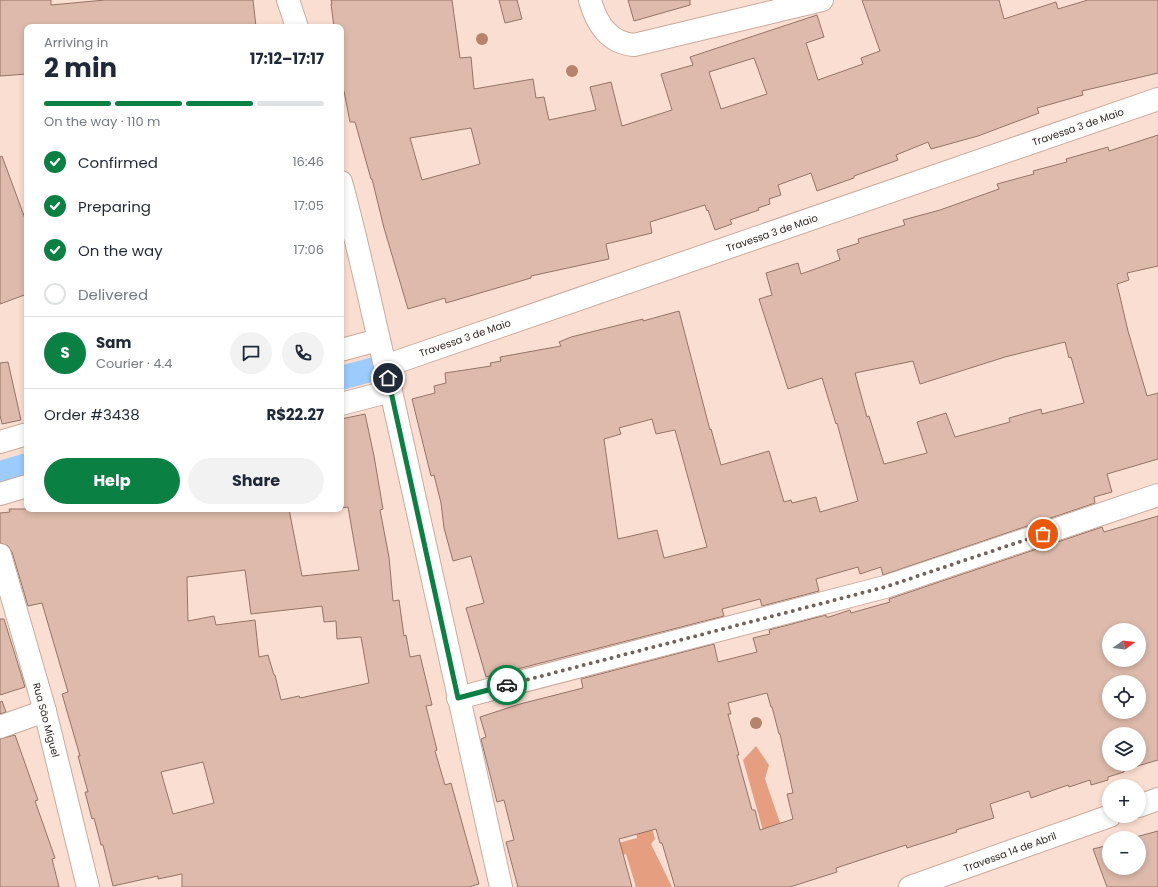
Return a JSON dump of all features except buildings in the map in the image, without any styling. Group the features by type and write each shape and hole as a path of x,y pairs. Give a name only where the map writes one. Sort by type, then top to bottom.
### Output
{"street":[{"path":"288,0 296,24"},
{"path":"590,0 602,26 609,35 624,44 634,45 822,0"},
{"name":"Travessa 3 de Maio","path":"385,366 1158,100"},
{"path":"344,192 378,340 392,391 458,698 501,887"},
{"path":"344,349 378,340"},
{"path":"344,403 392,391"},
{"path":"0,442 24,435"},
{"path":"0,494 24,487"},
{"path":"458,698 885,587 1158,495"},
{"name":"Rua São Miguel","path":"0,555 45,712 88,887"},
{"path":"0,727 45,712"},
{"path":"1146,803 1158,799"},
{"name":"Travessa 14 de Abril","path":"910,887 1102,819"}],"shaded area":[{"path":"756,746 769,765 765,779 799,878 779,887 743,760"},
{"path":"650,819 655,839 651,844 672,887 636,887 626,854 548,874 611,845 637,838 635,824"}],"waterway":[{"path":"344,377 385,366"},
{"path":"0,473 24,466"}],"way so far":[{"path":"507,685 885,587 1043,534"}],"route":[{"path":"388,378 458,698 507,685"}]}
